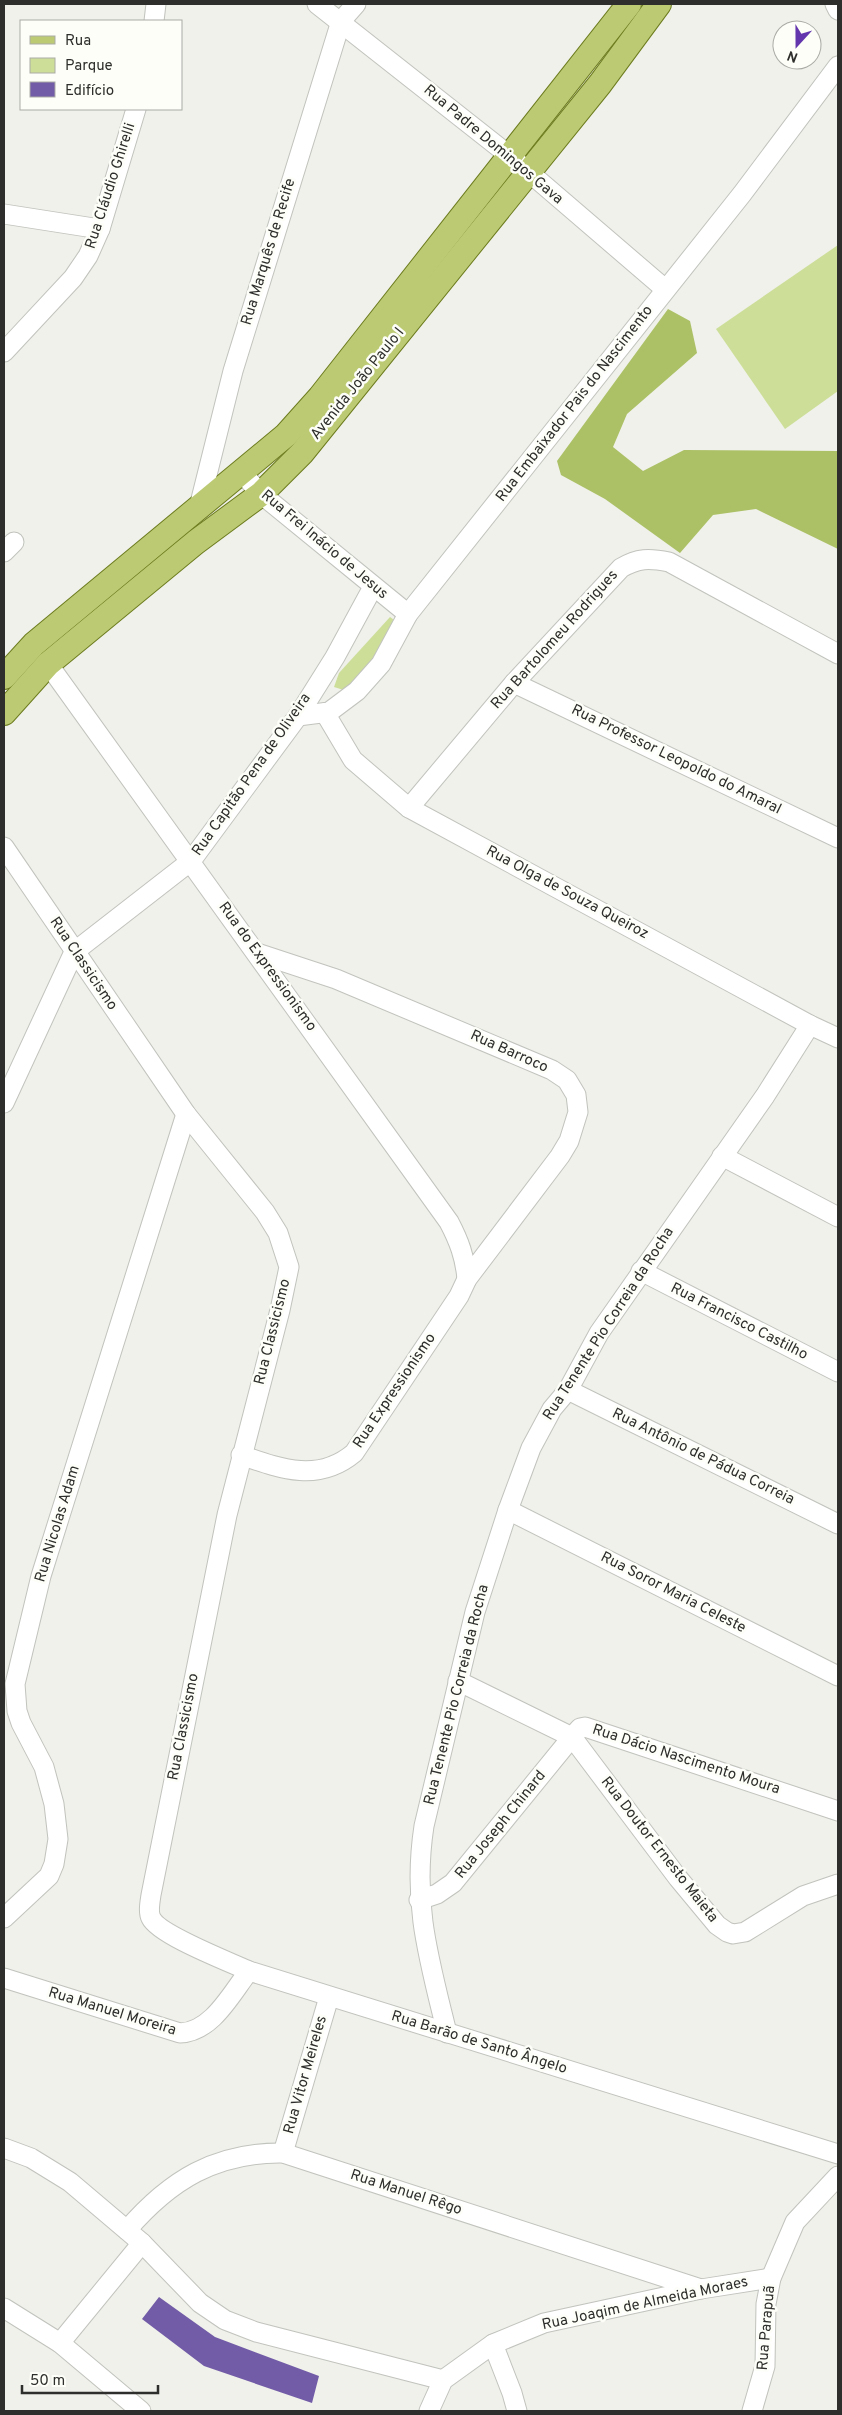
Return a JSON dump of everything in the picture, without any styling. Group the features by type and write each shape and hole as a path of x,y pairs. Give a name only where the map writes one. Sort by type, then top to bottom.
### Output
{"main road":[{"name":"Avenida João Paulo I","path":"4,677 34,644 286,435 320,397 629,4"},
{"name":"Avenida João Paulo I","path":"4,713 48,664 173,560 261,494 302,453 600,84 659,4"},
{"path":"48,664 48,654 61,631 104,585"}],"street":[{"path":"154,20 156,4"},
{"name":"Rua Padre Domingos Gava","path":"317,4 510,156 665,289"},
{"name":"Rua Marquês de Recife","path":"199,507 233,371 340,21 356,4"},
{"path":"835,4 838,10"},
{"name":"Rua Embaixador Pais do Nascimento","path":"298,716 325,713 346,700 381,664 408,614 742,194 838,66"},
{"name":"Rua Cláudio Ghirelli","path":"4,352 73,278 88,256 100,229 136,110"},
{"path":"4,214 100,229"},
{"name":"Rua Frei Inácio de Jesus","path":"242,473 261,494 408,614"},
{"name":"Rua Bartolomeu Rodrigues","path":"409,808 514,683 620,568 634,560 644,558 669,562 838,654"},
{"name":"Rua Capitão Pena de Oliveira","path":"74,952 191,861 298,716 335,657 373,587"},
{"name":"Rua do Expressionismo","path":"48,664 449,1222 459,1240 465,1258 467,1279"},
{"name":"Rua Professor Leopoldo do Amaral","path":"514,683 838,838"},
{"name":"Rua Olga de Souza Queiroz","path":"325,713 353,760 409,808 810,1025 838,1038"},
{"name":"Rua Classicismo","path":"4,847 186,1114 265,1212 278,1233 289,1267 280,1310 241,1455 203,1625 151,1895"},
{"path":"4,1100 74,952"},
{"name":"Rua Barroco","path":"257,953 362,990 533,1060 567,1080 576,1095 578,1112 569,1141 467,1279"},
{"name":"Rua Tenente Pio Correia da Rocha","path":"447,2033 426,1946 420,1900 419,1861 424,1826 458,1681 476,1612 508,1510 531,1448 552,1409 568,1390 599,1333 765,1096 810,1025"},
{"name":"Rua Nicolas Adam","path":"4,1918 49,1876 54,1864 58,1839 54,1804 44,1766 21,1723 17,1711 15,1684 42,1576 186,1114"},
{"path":"722,1156 838,1217"},
{"name":"Rua Francisco Castilho","path":"641,1271 838,1372"},
{"name":"Rua Expressionismo","path":"241,1455 292,1471 326,1468 344,1461 354,1453 459,1296 467,1279"},
{"name":"Rua Antônio de Pádua Correia","path":"568,1390 838,1524"},
{"name":"Rua Soror Maria Celeste","path":"508,1510 838,1676"},
{"name":"Rua Dácio Nascimento Moura","path":"458,1681 572,1737 580,1728 591,1727 838,1811"},
{"name":"Rua Doutor Ernesto Maieta","path":"572,1737 678,1878 716,1925 727,1932 733,1934 746,1932 802,1896 838,1884"},
{"name":"Rua Joseph Chinard","path":"420,1900 437,1894 459,1877 572,1737"},
{"name":"Rua Barão de Santo Ângelo","path":"151,1895 149,1914 154,1923 170,1934 249,1971 838,2154"},
{"name":"Rua Manuel Moreira","path":"6,1978 180,2034 197,2031 210,2021 249,1971"},
{"name":"Rua Vitor Meireles","path":"283,2153 329,1997"},
{"path":"4,2148 31,2158 70,2182 142,2243 200,2303 226,2320 256,2332 443,2380 429,2411"},
{"name":"Rua Manuel Rêgo","path":"127,2230 146,2208 173,2186 217,2162 254,2153 283,2153 701,2289"},
{"name":"Rua Parapuã","path":"752,2411 765,2366 766,2304 771,2278 795,2222 838,2176"},
{"path":"60,2343 142,2243"},
{"name":"Rua Joaqim de Almeida Moraes","path":"443,2380 493,2344 544,2323 701,2289 771,2278"},
{"path":"4,2308 60,2343 141,2411"},
{"path":"493,2344 517,2411"}],"green space":[{"path":"838,245 838,391 785,429 716,329"},
{"path":"668,309 690,321 697,353 627,414 613,447 643,471 684,450 838,451 838,549 756,509 713,515 680,553 605,499 561,475 557,461"},
{"path":"390,617 402,626 350,692 334,687 339,673"}],"building":[{"path":"159,2297 215,2337 319,2376 312,2403 204,2366 142,2319"}]}
